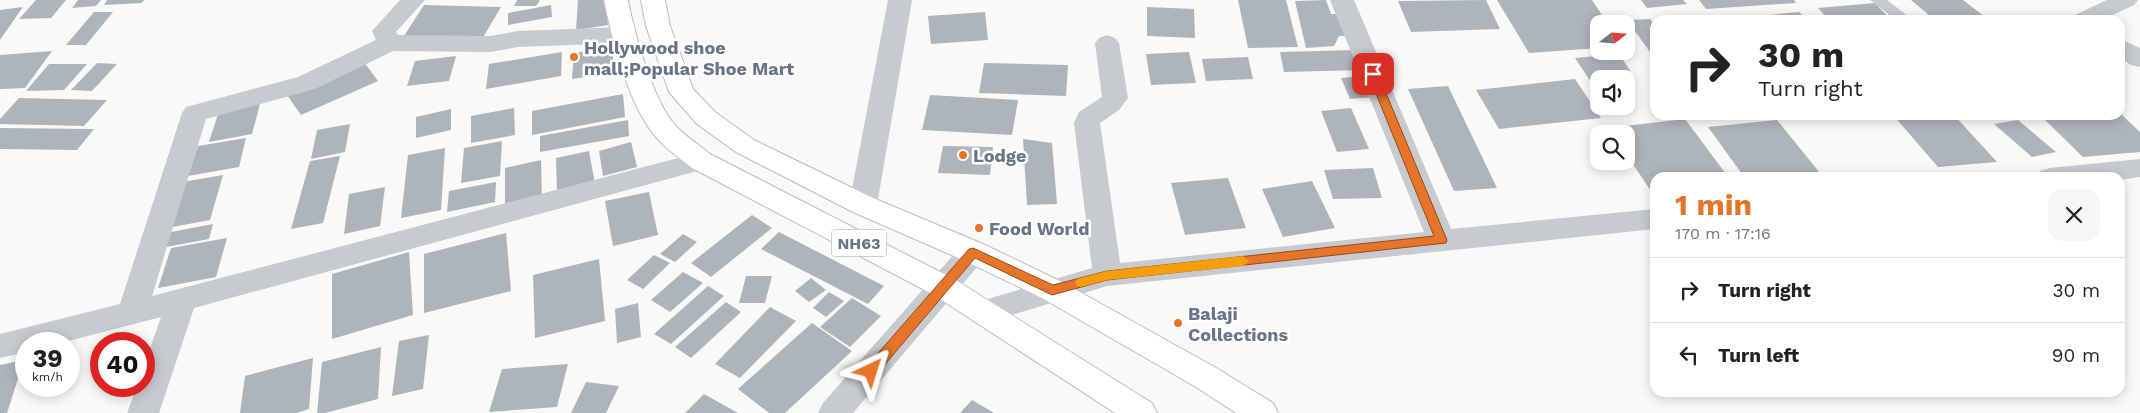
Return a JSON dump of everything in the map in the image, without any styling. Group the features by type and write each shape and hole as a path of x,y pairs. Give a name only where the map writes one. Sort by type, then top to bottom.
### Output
{"highway":[{"name":"NH63","path":"616,0 623,36 652,113 666,132 702,161 944,288 1141,413"},
{"name":"NH63","path":"653,0 658,26 682,92 706,118 745,146 863,204 973,252 1052,290 1207,378 1262,413"}],"street":[{"path":"389,43 384,31 413,0"},
{"path":"863,204 900,0"},
{"path":"1342,0 1442,240"},
{"path":"2094,15 2126,0"},
{"path":"132,312 196,113 306,83 389,43 490,44 518,39 623,36"},
{"path":"1107,43 1114,98 1110,104 1088,118 1087,124 1107,276"},
{"path":"2125,50 2140,59"},
{"path":"0,346 182,300 702,161"},
{"path":"2104,172 2140,168"},
{"path":"982,312 1052,290 1107,276 1650,219"},
{"path":"834,413 944,288 973,252"},
{"path":"143,413 182,300"}],"lane":[{"path":"1877,0 1899,15"}],"building":[{"path":"36,0 66,0 51,18 19,19"},
{"path":"78,0 101,0 96,6 72,8"},
{"path":"107,0 144,0 142,3 104,5"},
{"path":"517,0 540,0 536,6 514,6"},
{"path":"578,0 605,0 608,25 576,30"},
{"path":"1238,0 1286,0 1298,47 1248,48"},
{"path":"1326,0 1331,14 1341,14 1349,36 1339,36 1334,46 1306,48 1295,1"},
{"path":"1486,0 1500,29 1411,32 1398,1"},
{"path":"1497,0 1592,0 1602,15 1590,15 1590,49 1529,53"},
{"path":"1641,0 1683,0 1687,4 1647,8"},
{"path":"1699,0 1794,0 1796,3 1706,9"},
{"path":"1911,0 1963,0 1982,15 1929,15"},
{"path":"1875,3 1886,15 1824,15 1818,8"},
{"path":"424,5 501,7 482,39 404,36"},
{"path":"551,5 552,17 508,25 508,13"},
{"path":"23,7 0,40 0,10"},
{"path":"1147,7 1194,9 1195,38 1147,36"},
{"path":"94,12 113,12 86,45 66,45"},
{"path":"985,12 988,40 931,44 928,16"},
{"path":"1799,12 1802,15 1769,15"},
{"path":"1650,19 1650,52 1635,31 1635,20"},
{"path":"614,47 612,73 572,79 574,53"},
{"path":"1356,50 1362,70 1284,72 1280,52"},
{"path":"52,51 25,88 0,89 0,55"},
{"path":"562,52 561,76 486,89 489,64"},
{"path":"1189,52 1196,83 1151,85 1146,54"},
{"path":"456,56 449,81 407,86 415,61"},
{"path":"1248,57 1253,79 1206,81 1202,59"},
{"path":"1590,57 1590,60 1623,60 1630,70 1590,70 1590,80 1575,58"},
{"path":"364,62 378,81 301,115 287,95"},
{"path":"97,63 117,64 92,91 71,90"},
{"path":"984,63 1068,65 1066,96 979,93"},
{"path":"49,64 87,64 64,90 26,91"},
{"path":"1364,76 1373,97 1350,99 1341,78"},
{"path":"1575,79 1590,102 1590,115 1599,115 1601,118 1499,129 1476,90"},
{"path":"1448,86 1497,188 1454,191 1408,89"},
{"path":"623,94 625,117 532,135 532,111"},
{"path":"930,95 1018,100 1012,135 922,130"},
{"path":"19,98 107,100 84,126 0,124 0,119"},
{"path":"260,104 252,134 209,142 219,111"},
{"path":"514,108 515,135 471,143 471,116"},
{"path":"1351,108 1369,149 1337,152 1321,111"},
{"path":"451,109 451,130 416,138 416,117"},
{"path":"2125,118 2140,132 2140,152 2083,157 2045,120 2125,120"},
{"path":"628,120 629,136 540,152 540,136"},
{"path":"1686,120 1725,172 1650,172 1650,190 1635,167 1634,125"},
{"path":"1777,120 1819,172 1741,172 1708,127"},
{"path":"1897,120 1959,120 1997,162 1938,167"},
{"path":"2018,120 2056,152 2032,157 1994,124"},
{"path":"350,124 345,152 311,159 317,130"},
{"path":"0,128 94,129 77,150 0,149"},
{"path":"246,138 239,167 188,176 198,146"},
{"path":"1023,139 1052,143 1057,204 1027,205"},
{"path":"502,141 500,176 461,183 464,148"},
{"path":"631,142 637,167 603,176 599,151"},
{"path":"943,146 993,147 990,175 938,173"},
{"path":"445,148 441,210 401,218 408,155"},
{"path":"589,151 595,184 557,191 556,158"},
{"path":"340,156 323,223 291,229 310,161"},
{"path":"541,160 542,198 505,206 505,168"},
{"path":"1373,168 1382,198 1333,199 1324,170"},
{"path":"223,175 210,220 167,228 182,182"},
{"path":"1228,178 1246,228 1185,235 1171,183"},
{"path":"1312,181 1335,228 1283,237 1262,189"},
{"path":"496,182 495,202 447,212 449,191"},
{"path":"385,187 380,226 344,234 349,194"},
{"path":"649,192 658,235 613,246 605,201"},
{"path":"752,215 772,228 711,277 691,263"},
{"path":"213,224 209,239 166,247 171,232"},
{"path":"779,232 884,286 868,304 761,249"},
{"path":"506,233 511,291 424,313 424,254"},
{"path":"683,234 697,242 675,262 660,254"},
{"path":"227,238 216,277 158,288 171,248"},
{"path":"409,252 413,315 332,339 332,274"},
{"path":"654,255 670,263 643,289 627,280"},
{"path":"599,259 605,321 535,338 533,275"},
{"path":"683,272 703,283 670,312 651,300"},
{"path":"746,276 772,276 765,303 739,303"},
{"path":"811,278 826,290 809,302 795,291"},
{"path":"708,286 724,296 671,344 654,334"},
{"path":"829,292 844,301 826,317 813,308"},
{"path":"852,298 881,316 850,347 820,327"},
{"path":"726,302 741,312 691,358 675,347"},
{"path":"638,303 641,337 617,343 615,309"},
{"path":"770,307 796,321 740,378 715,364"},
{"path":"812,323 852,351 785,413 769,413 738,389"},
{"path":"429,335 423,389 392,396 399,341"},
{"path":"381,347 378,399 325,413 317,413 322,362"},
{"path":"313,358 309,409 296,413 240,413 245,376"},
{"path":"15,362 15,388 7,413 0,413 0,365"},
{"path":"568,364 557,407 489,412 502,369"},
{"path":"586,382 619,386 606,413 571,413"},
{"path":"704,394 738,413 685,413"},
{"path":"972,400 994,413 960,413"}],"slow traffic":[{"path":"1081,282 1107,276 1243,261"}],"place":[{"name":"Hollywood shoe mall;Popular Shoe Mart","path":"574,57"},
{"name":"Lodge","path":"963,155"},
{"name":"Food World","path":"979,228"},
{"name":"Balaji Collections","path":"1178,323"}],"route":[{"path":"871,371 973,252 1052,290 1107,276 1442,240 1373,74"}]}
